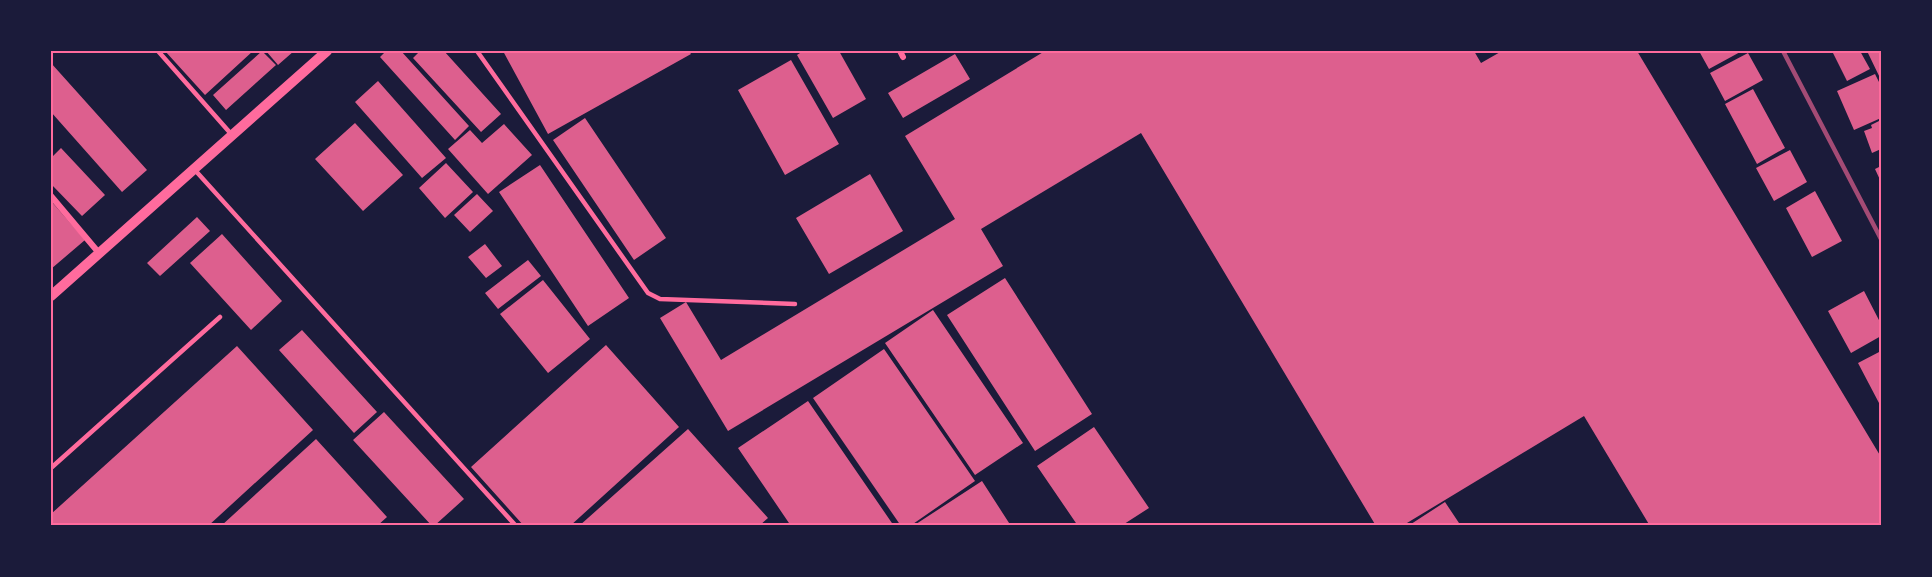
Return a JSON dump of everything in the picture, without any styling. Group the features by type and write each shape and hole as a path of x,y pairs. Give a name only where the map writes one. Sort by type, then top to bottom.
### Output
{"street":[{"path":"51,296 327,51"},
{"path":"51,196 99,254"}],"lane":[{"path":"158,51 232,135"},
{"path":"477,51 648,293 660,299 795,304"},
{"path":"194,169 516,526"},
{"path":"51,468 220,317"}],"building":[{"path":"165,51 253,51 205,95"},
{"path":"262,51 276,65 226,110 213,95"},
{"path":"266,51 294,51 278,65"},
{"path":"386,51 401,51 469,126 455,140 380,57"},
{"path":"420,51 444,51 501,114 481,132 413,58"},
{"path":"503,51 689,51 691,54 548,134"},
{"path":"803,51 839,51 866,99 833,118 797,55"},
{"path":"1045,51 1474,51 1481,63 1502,51 1637,51 1881,457 1881,526 1650,526 1584,416 1402,526 1376,526 1141,133 981,229 1003,266 728,431 660,318 686,302 721,360 955,219 905,136"},
{"path":"1699,51 1742,51 1709,69"},
{"path":"1832,51 1860,51 1870,69 1847,81"},
{"path":"1867,51 1881,51 1881,80"},
{"path":"1748,53 1763,80 1725,101 1710,73"},
{"path":"955,54 970,79 903,118 888,93"},
{"path":"791,60 839,144 785,175 738,90"},
{"path":"51,63 147,170 122,192 51,112"},
{"path":"1875,74 1881,86 1881,118 1854,130 1837,91"},
{"path":"378,81 446,158 422,178 355,102"},
{"path":"1753,89 1785,148 1757,164 1725,104"},
{"path":"585,118 666,238 634,260 553,140"},
{"path":"1881,120 1881,149 1872,153 1864,131 1872,128 1871,125"},
{"path":"355,123 403,175 363,211 315,159"},
{"path":"504,124 532,155 488,194 448,149 470,130 482,143"},
{"path":"61,148 105,195 82,216 51,184 51,158"},
{"path":"1790,150 1807,182 1774,201 1756,168"},
{"path":"446,163 473,192 445,218 419,188"},
{"path":"540,165 629,298 588,326 499,192"},
{"path":"1881,166 1881,182 1875,169"},
{"path":"870,174 903,231 829,274 796,218"},
{"path":"1815,191 1842,241 1812,257 1786,208"},
{"path":"477,194 493,211 470,232 454,215"},
{"path":"51,201 85,240 51,269"},
{"path":"197,217 210,231 160,276 147,263"},
{"path":"222,234 282,301 251,330 190,263"},
{"path":"485,244 502,266 486,278 468,257"},
{"path":"528,260 541,276 498,309 485,293"},
{"path":"1005,278 1092,414 1035,451 947,315"},
{"path":"543,280 590,339 548,373 500,314"},
{"path":"1864,291 1881,324 1881,336 1851,353 1828,311"},
{"path":"933,310 1023,443 975,475 885,343"},
{"path":"302,330 377,412 354,433 279,350"},
{"path":"606,345 679,427 570,526 524,526 471,467"},
{"path":"237,346 313,430 208,526 51,526 51,514"},
{"path":"884,349 975,481 910,526 901,526 813,398"},
{"path":"1881,351 1881,401 1879,403 1858,363"},
{"path":"808,401 894,526 791,526 738,448"},
{"path":"384,412 464,499 434,526 353,440"},
{"path":"1094,427 1149,508 1121,526 1078,526 1037,466"},
{"path":"688,429 768,518 759,526 579,526"},
{"path":"316,439 387,517 377,526 221,526"},
{"path":"982,481 1011,526 913,526"},
{"path":"1445,502 1461,526 1408,526"}],"railway":[{"path":"1783,51 1881,239"}]}
